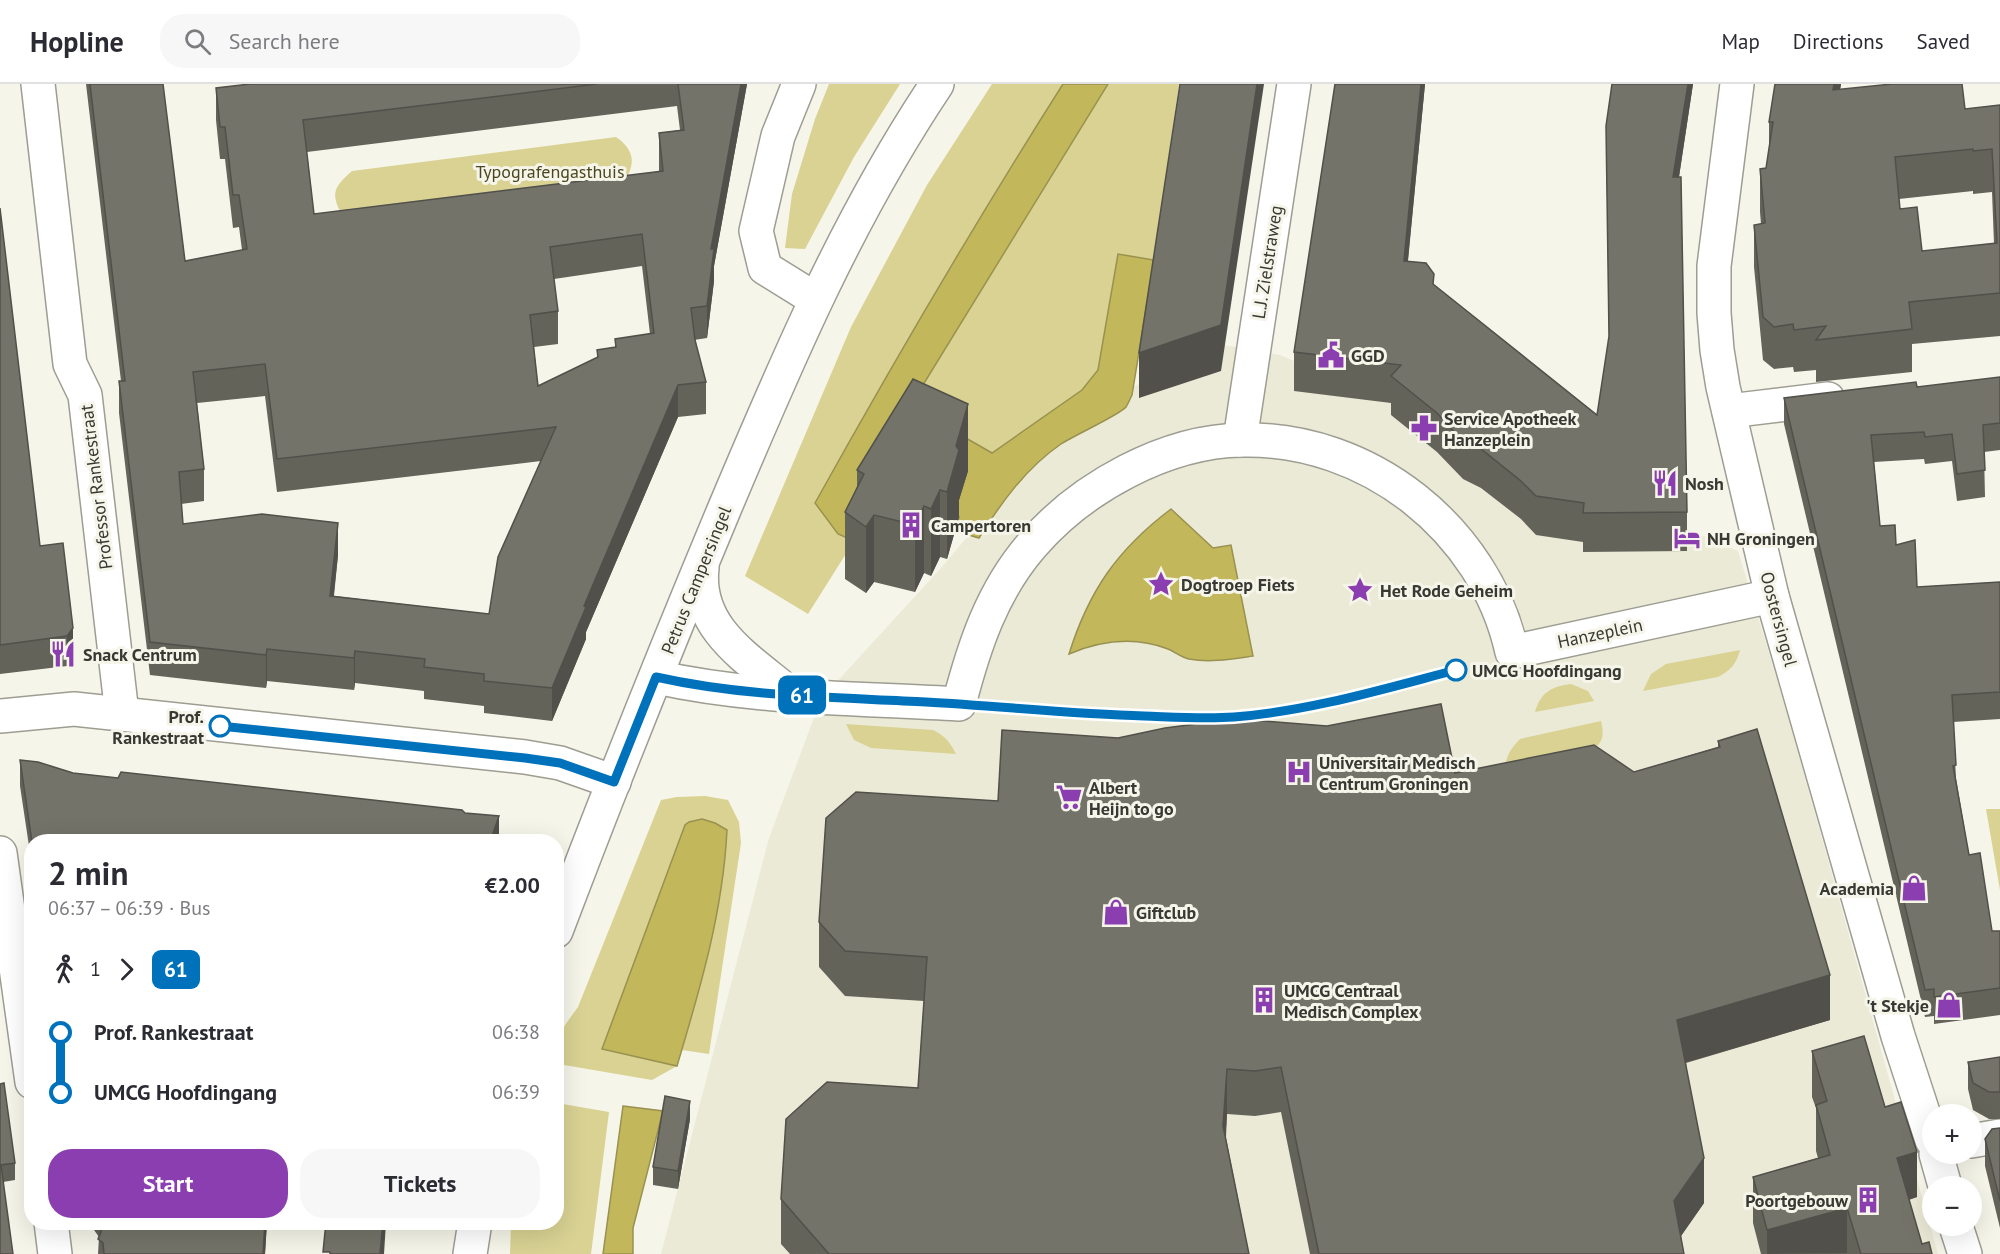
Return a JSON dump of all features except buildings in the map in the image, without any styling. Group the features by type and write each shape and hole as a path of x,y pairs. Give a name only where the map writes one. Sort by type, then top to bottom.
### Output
{"street":[{"name":"Professor Rankestraat","path":"38,84 70,364 85,394 122,714"},
{"path":"799,84 775,146 756,231 765,268 815,299"},
{"name":"Petrus Campersingel","path":"564,910 702,562 815,299 887,162 937,84"},
{"name":"L.J. Zielstraweg","path":"1240,440 1294,84"},
{"name":"Oostersingel","path":"1737,84 1714,266 1717,350 1772,596 1898,1036 1922,1109"},
{"path":"1729,411 1852,396"},
{"name":"Hanzeplein","path":"656,677 690,685 751,692 959,704 977,641 992,605 1010,574 1032,545 1057,519 1085,496 1143,464 1197,446 1240,440 1276,441 1345,458 1408,493 1435,516 1459,542 1479,570 1496,602 1512,652 1772,596"},
{"path":"702,562 700,579 703,596 708,613 718,631 727,642 790,694"},
{"path":"0,716 74,709 122,714 525,758 560,763 614,782"},
{"path":"0,853 24,1025"},
{"path":"1982,1139 2000,1136"},
{"path":"52,1230 55,1254"},
{"path":"470,1254 474,1230"},
{"path":"1959,1236 1965,1254"}],"shaded area":[{"path":"1063,84 1108,84 910,406 992,453 1082,390 1098,370 1118,254 1154,260 1132,395 1126,407 1048,453 1005,499 979,538 955,531 959,517 854,541 838,534 815,503 936,292"},
{"name":"Universitair Medisch Centrum Groningen","path":"1212,343 1280,355 1738,551 1785,706 1922,1197 1922,1236 1933,1236 1938,1254 661,1254 769,838 821,699 941,568 1057,430"},
{"path":"1171,509 1213,548 1231,545 1253,656 1205,661 1186,658 1155,645 1130,641 1094,645 1069,654 1086,610 1108,572 1152,524"},
{"path":"702,819 727,830 725,861 709,950 677,1066 602,1049 685,825"},
{"path":"623,1106 663,1111 633,1228 633,1254 603,1254"}],"green space":[{"path":"829,84 900,84 854,157 805,249 785,248 792,194 815,119"},
{"path":"992,84 1063,84 936,292 816,503 838,534 854,541 808,614 745,576 851,327 927,185"},
{"path":"1108,84 1179,84 1154,260 1118,254 1098,370 1082,390 992,453 910,406"},
{"name":"Typografengasthuis","path":"616,137 628,149 632,161 628,174 619,188 342,215 336,201 338,186 352,171"},
{"path":"1740,650 1732,666 1718,677 1643,691 1651,674 1666,664"},
{"path":"1571,684 1588,691 1594,701 1535,712 1544,695 1553,689"},
{"path":"1601,721 1602,738 1592,751 1505,768 1510,752 1520,739"},
{"path":"846,724 933,730 947,740 956,754 871,748 854,740"},
{"path":"705,796 728,800 739,822 741,843 709,1054 682,1050 717,914 727,830 602,1049 677,1066 652,1080 564,1065 564,1027 578,1007 661,800"},
{"path":"1986,809 2000,809 2000,890"},
{"path":"564,1104 609,1112 591,1254 510,1254 511,1230 564,1230"}],"bus line":[{"name":"61","path":"220,726 525,758 560,763 614,782 656,677 690,685 751,692 959,704 1079,714 1200,718 1236,717 1320,704 1456,670"}],"place":[{"name":"GGD","path":"1331,355"},
{"name":"Service Apotheek Hanzeplein","path":"1424,428"},
{"name":"Nosh","path":"1665,483"},
{"name":"Campertoren","path":"911,525"},
{"name":"NH Groningen","path":"1687,538"},
{"name":"Dogtroep Fiets","path":"1161,584"},
{"name":"Het Rode Geheim","path":"1360,590"},
{"name":"Snack Centrum","path":"63,654"},
{"name":"UMCG Hoofdingang","path":"1456,670"},
{"name":"Prof. Rankestraat","path":"220,726"},
{"name":"Universitair Medisch Centrum Groningen","path":"1299,772"},
{"name":"Albert Heijn to go","path":"1069,797"},
{"name":"Academia","path":"1914,888"},
{"name":"Giftclub","path":"1116,912"},
{"name":"UMCG Centraal Medisch Complex","path":"1264,1000"},
{"name":"'t Stekje","path":"1949,1005"},
{"name":"Poortgebouw","path":"1868,1200"}]}
